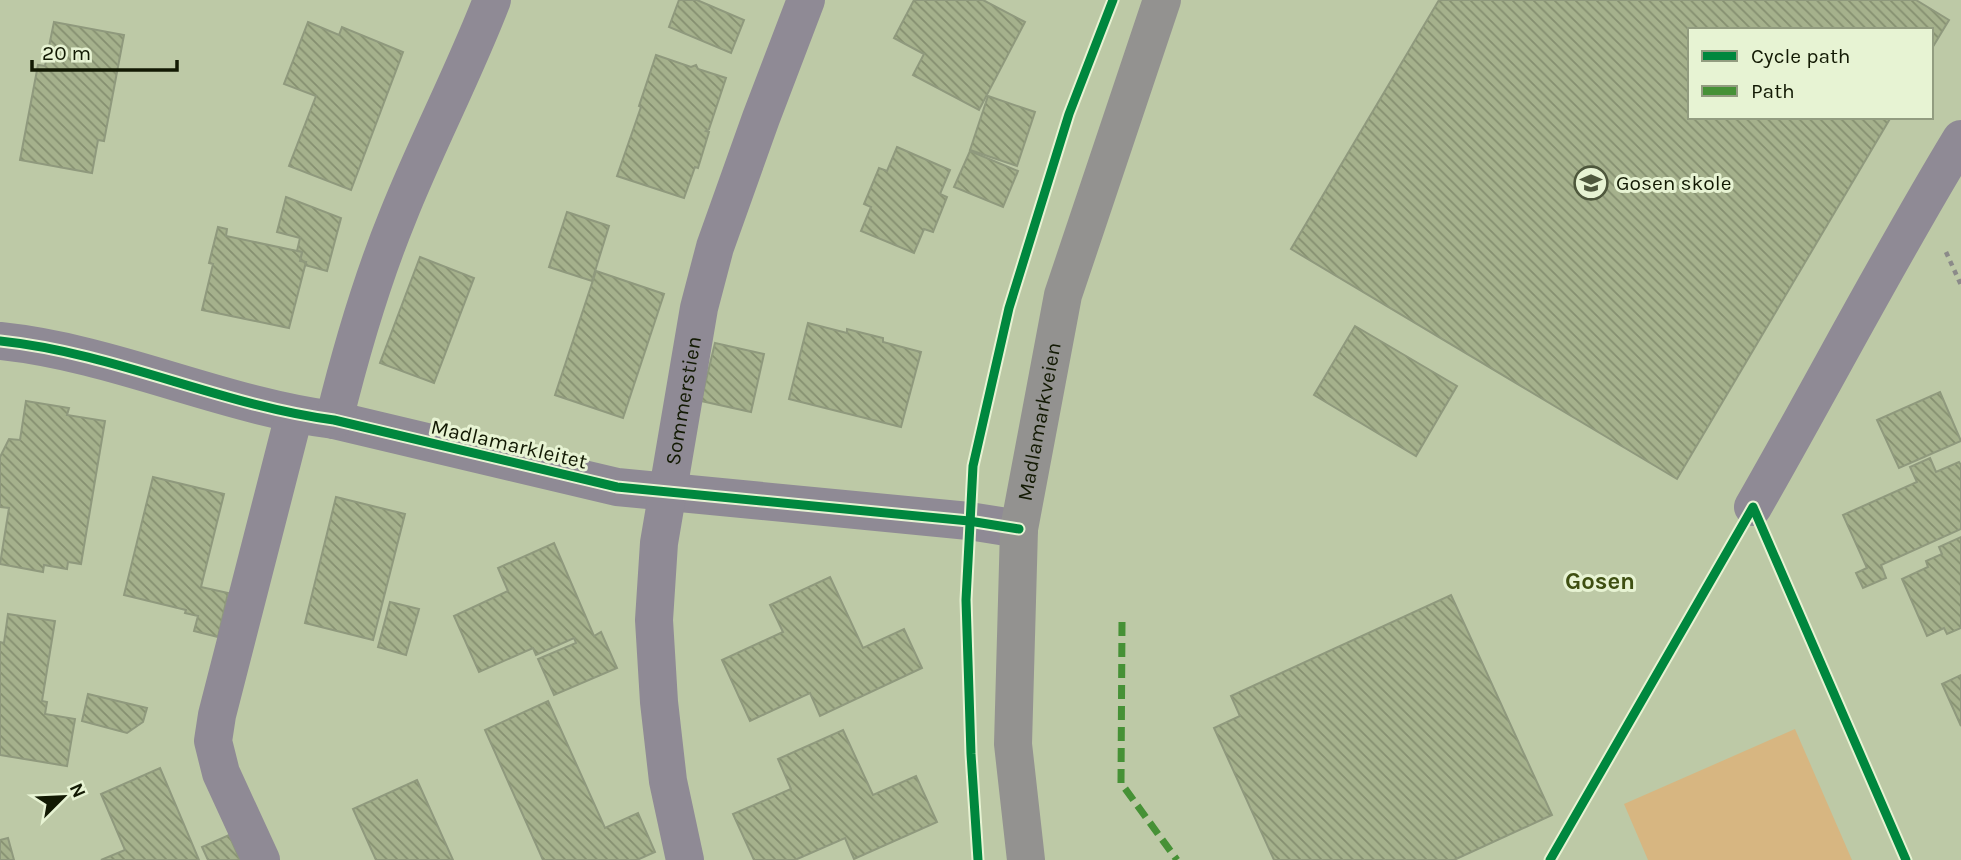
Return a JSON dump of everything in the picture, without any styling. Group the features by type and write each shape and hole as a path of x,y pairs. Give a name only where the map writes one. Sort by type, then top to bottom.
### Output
{"main road":[{"name":"Madlamarkveien","path":"1026,860 1013,744 1019,529 1063,295 1162,0"}],"street":[{"path":"334,420 351,350 397,217 450,95 473,51 492,0"},
{"name":"Sommerstien","path":"685,860 668,782 659,702 654,620 659,543 699,308 715,247 806,0"},
{"path":"1753,507 1916,214 1961,139"},
{"name":"Madlamarkleitet","path":"0,341 31,344 100,359 294,415 334,420 617,487 1019,529"},
{"path":"261,860 221,773 213,741 217,715 294,415"}],"shaded area":[{"path":"1795,729 1852,860 1648,860 1624,804"}],"building":[{"path":"679,0 697,0 744,20 731,53 669,27"},
{"path":"914,0 983,0 1025,22 979,110 913,75 924,54 894,38"},
{"name":"Gosen skole","path":"1439,0 1916,0 1949,20 1933,47 1933,28 1688,28 1688,119 1890,119 1677,479 1291,249"},
{"path":"54,22 124,35 104,141 98,140 92,173 20,160 38,65 45,66"},
{"path":"308,22 339,35 342,27 403,52 351,190 289,166 316,96 284,84"},
{"path":"656,55 691,67 696,65 698,69 726,78 709,129 706,131 709,132 698,168 695,167 684,198 617,176"},
{"path":"988,96 1035,112 1017,166 970,150"},
{"path":"897,147 950,170 940,194 947,197 933,232 924,229 914,253 861,231 871,207 864,204 879,168 887,171"},
{"path":"970,151 1018,171 1003,207 954,187"},
{"path":"286,197 341,218 327,271 300,261 302,252 297,251 300,238 277,232"},
{"path":"567,212 609,226 592,281 549,267"},
{"path":"218,227 227,229 226,236 302,252 300,261 306,262 289,328 202,310"},
{"path":"420,257 474,278 434,383 380,363"},
{"path":"596,271 664,294 623,418 555,395"},
{"path":"808,323 847,333 847,329 883,338 883,342 921,352 901,427 789,399"},
{"path":"1355,326 1457,386 1416,456 1314,395"},
{"path":"715,343 764,354 751,412 701,401"},
{"path":"1940,392 1961,441 1899,468 1877,420"},
{"path":"26,401 69,408 67,415 105,421 81,564 68,562 67,569 44,565 43,572 0,564 9,508 0,507 0,457 9,439 20,440"},
{"path":"1930,458 1936,472 1959,462 1961,465 1961,529 1881,565 1886,578 1863,588 1856,573 1867,568 1843,515 1917,482 1910,467"},
{"path":"153,477 224,494 201,587 228,593 218,637 194,631 198,616 185,613 186,610 124,595"},
{"path":"336,497 405,514 373,640 305,623"},
{"path":"1961,537 1961,628 1947,634 1944,628 1927,636 1902,579 1928,567 1926,561 1942,554 1939,547"},
{"path":"554,543 594,636 601,632 617,668 554,695 538,659 576,643 574,638 536,655 533,648 479,672 454,616 508,591 498,568"},
{"path":"830,577 863,648 904,629 922,668 820,716 810,693 750,721 722,660 783,632 770,605"},
{"path":"1451,595 1552,815 1454,860 1274,860 1214,728 1240,716 1231,696"},
{"path":"390,602 419,609 406,655 378,647"},
{"path":"8,614 55,621 42,701 47,702 45,714 75,719 67,766 0,755 0,642 4,643"},
{"path":"1961,675 1961,726 1942,684"},
{"path":"88,694 147,708 143,722 127,733 82,721"},
{"path":"548,701 605,828 638,813 655,852 637,860 543,860 485,730"},
{"path":"843,730 873,795 916,776 937,822 854,859 845,838 795,860 754,860 733,814 791,789 778,759"},
{"path":"160,768 199,860 101,860 125,850 101,794"},
{"path":"417,780 453,860 376,860 353,809"},
{"path":"229,835 240,860 208,860 202,847"},
{"path":"8,838 14,860 0,860 0,840"}],"marked path":[{"path":"1122,622 1121,783 1177,860"}],"cycle path":[{"path":"978,860 971,754 966,600 973,466 1009,308 1069,114 1113,0"},
{"path":"0,341 85,356 250,403 334,420 617,487 969,521 1019,529"},
{"path":"1550,860 1753,507 1906,860"}],"place":[{"name":"Gosen skole","path":"1591,183"}],"district":[{"name":"Gosen","path":"1600,581"}]}
